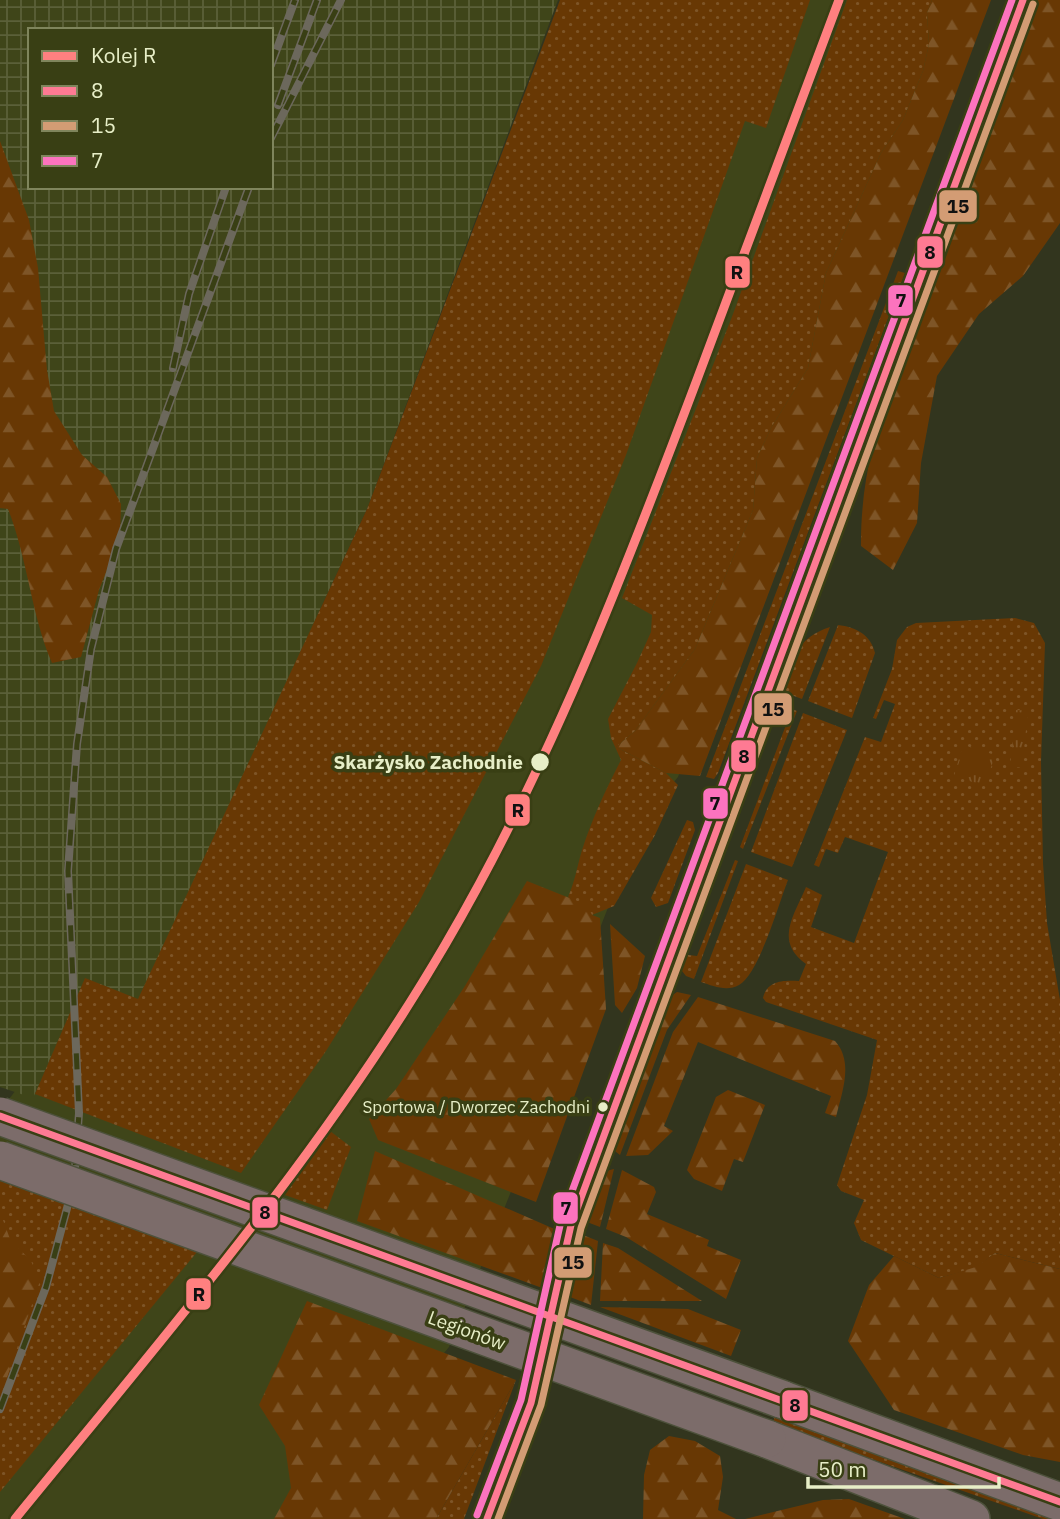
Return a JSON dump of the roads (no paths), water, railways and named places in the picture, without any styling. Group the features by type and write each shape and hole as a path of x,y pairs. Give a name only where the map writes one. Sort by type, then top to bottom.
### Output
{"main road":[{"path":"0,1116 1060,1502"},
{"name":"Legionów","path":"0,1160 767,1439 971,1519"}],"street":[{"path":"487,1519 531,1403 571,1225 604,1131 1023,0"}],"railway":[{"path":"273,60 295,0"},
{"path":"278,105 317,0"},
{"path":"273,134 341,0"},
{"path":"173,368 189,294 225,189"},
{"path":"0,1409 46,1287 74,1182 79,1113 68,871 77,744 91,649 116,549 248,189"}],"rail line":[{"name":"R","path":"15,1519 186,1311 296,1169 398,1022 483,877 552,738 614,595 839,0"}],"place":[{"name":"Skarżysko Zachodnie","path":"540,762"},
{"name":"Sportowa / Dworzec Zachodni","path":"603,1107"}]}
